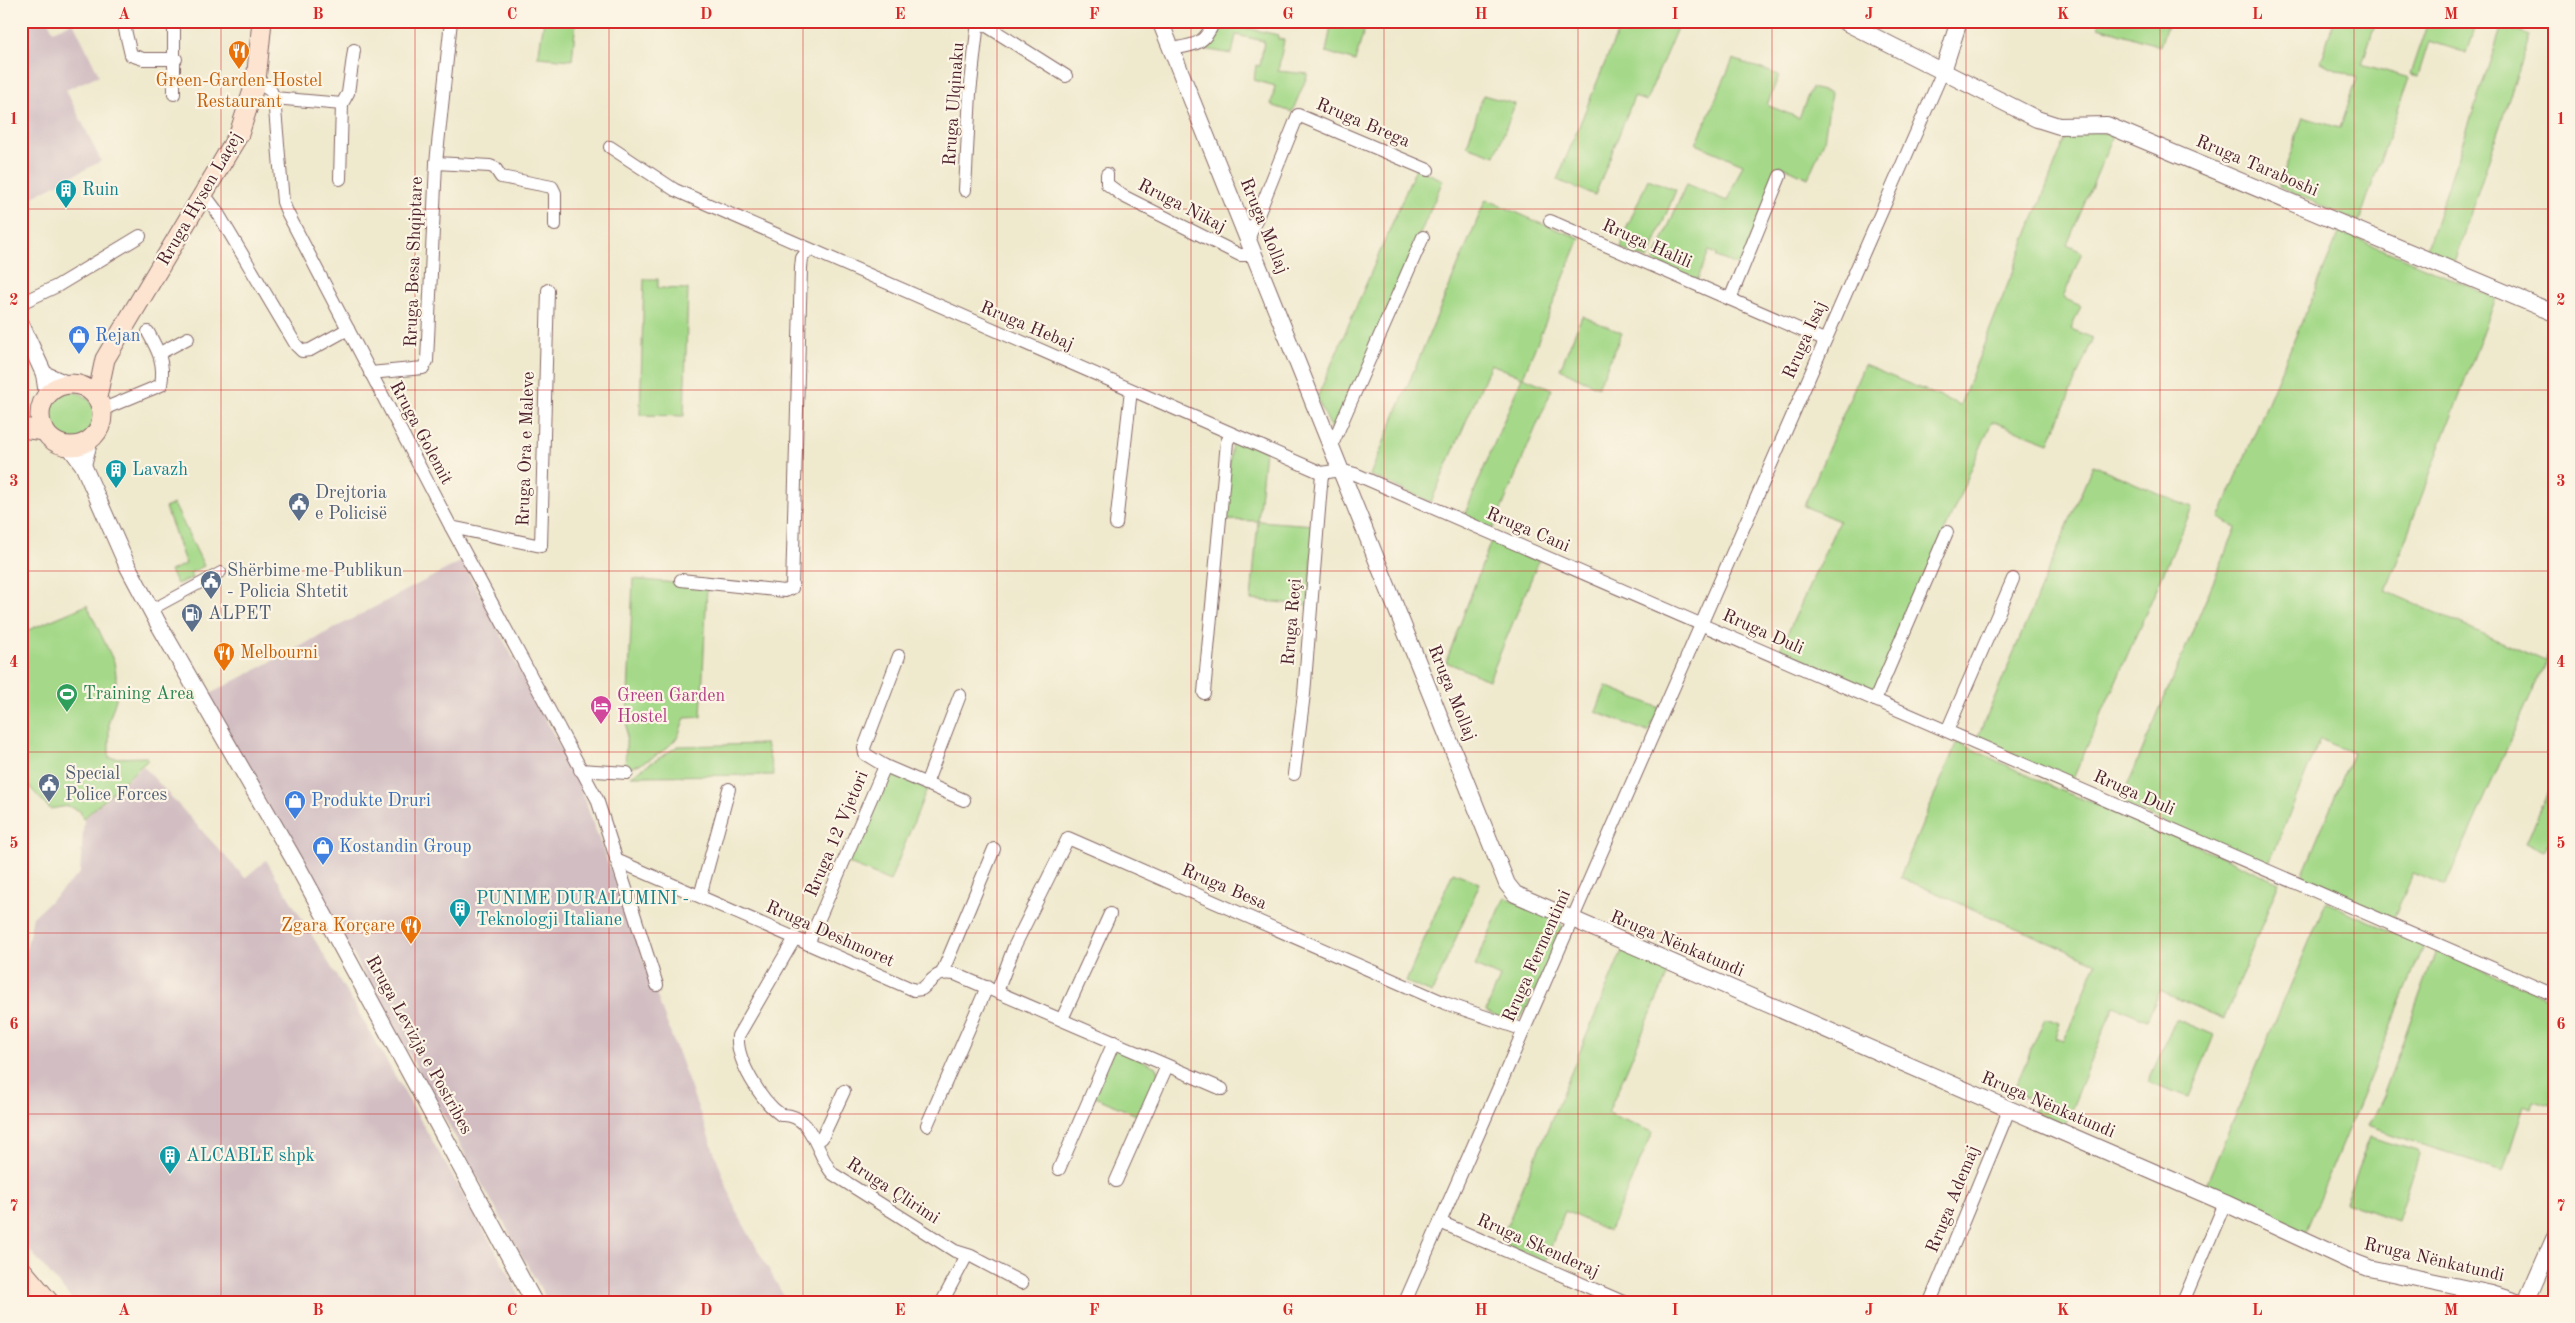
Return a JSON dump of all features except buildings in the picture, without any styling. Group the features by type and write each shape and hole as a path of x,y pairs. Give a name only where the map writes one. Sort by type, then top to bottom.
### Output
{"main road":[{"name":"Rruga Hysen Laçej","path":"102,364 239,134 256,81 262,21"},
{"path":"102,364 99,404 102,419 98,430 90,439 80,444 69,446 58,443 42,423 41,404 47,394 56,387 72,384 102,364"},
{"path":"72,384 89,389 99,404"},
{"path":"21,427 42,423"},
{"path":"21,1269 49,1302"}],"street":[{"path":"123,21 131,55 143,59 176,59"},
{"path":"174,21 176,59 174,94"},
{"name":"Rruga Besa Shqiptare","path":"370,373 423,368 426,365 436,163 451,21"},
{"path":"979,21 1066,76"},
{"name":"Rruga Ulqinaku","path":"965,190 970,93 979,21"},
{"name":"Rruga Mollaj","path":"1160,21 1507,884 1515,894 1572,921"},
{"path":"1171,49 1201,43 1208,36 1214,21"},
{"name":"Rruga Taraboshi","path":"1843,21 2037,119 2059,126 2107,125 2554,313"},
{"path":"1943,71 1959,21"},
{"path":"340,179 342,104 348,93 354,50"},
{"name":"Rruga Isaj","path":"1701,624 1943,71"},
{"path":"256,81 271,90 274,98 342,104"},
{"name":"Rruga Golemit","path":"274,98 283,202 286,212 450,526 597,799 656,985"},
{"name":"Rruga Brega","path":"1250,246 1298,115 1428,170"},
{"name":"Rruga Hebaj","path":"610,147 675,190 808,250 1322,473"},
{"name":"Rruga Besa Shqiptare","path":"436,163 490,166 495,168 501,177 552,187 555,193 555,225"},
{"name":"Rruga Nikaj","path":"1107,174 1106,184 1123,196 1240,255 1247,255 1250,246"},
{"path":"1730,299 1780,176"},
{"path":"204,194 216,210 296,345 302,351 310,350 348,329"},
{"name":"Rruga Halili","path":"1550,221 1824,340"},
{"path":"21,303 57,286 140,236"},
{"path":"1331,447 1423,237"},
{"path":"680,580 788,591 792,588 801,268 803,255 808,250"},
{"name":"Rruga Ora e Maleve","path":"450,526 541,546 548,290"},
{"path":"21,324 44,374 47,394"},
{"path":"99,404 161,385 163,365 160,353 148,332"},
{"path":"160,353 188,338"},
{"path":"44,374 72,384"},
{"path":"1116,524 1132,390"},
{"path":"1204,693 1227,442 1232,434"},
{"path":"83,465 90,439"},
{"name":"Rruga Levizja e Postribes","path":"69,446 83,465 127,565 151,610 297,865 534,1302"},
{"path":"1322,473 1340,470"},
{"name":"Rruga Cani","path":"1340,470 1355,474 1701,624"},
{"name":"Rruga Reçi","path":"1294,774 1305,685 1322,473"},
{"path":"1875,700 1947,532"},
{"path":"151,610 221,572"},
{"path":"1947,731 2013,579"},
{"name":"Rruga Duli","path":"1701,624 2554,995"},
{"name":"Rruga Fermentimi","path":"1405,1302 1701,624"},
{"name":"Rruga 12 Vjetori","path":"899,656 864,748 865,754 885,766 964,800"},
{"path":"926,784 960,695"},
{"name":"Rruga 12 Vjetori","path":"808,944 885,766"},
{"path":"580,770 627,773"},
{"path":"700,896 729,789"},
{"name":"Rruga Besa","path":"992,990 1068,838 1445,1003 1524,1030"},
{"name":"Rruga Deshmoret","path":"616,860 914,990 922,989 934,976 942,973 994,850"},
{"path":"1062,1019 1110,914"},
{"name":"Rruga Nënkatundi","path":"1572,921 2225,1203 2323,1250 2369,1268 2492,1294 2517,1302"},
{"name":"Rruga Çlirimi","path":"795,938 738,1036 738,1052 767,1104 781,1115 790,1114 804,1125 816,1142 824,1165 833,1174 955,1251 1022,1283"},
{"path":"942,973 955,974 1222,1089"},
{"path":"928,1126 992,990"},
{"path":"1059,1169 1114,1042"},
{"path":"1116,1181 1167,1066"},
{"path":"816,1142 822,1138 844,1091"},
{"name":"Rruga Ademaj","path":"1930,1302 2009,1110"},
{"path":"2183,1302 2225,1203"},
{"name":"Rruga Skenderaj","path":"1440,1222 1623,1302"},
{"path":"2526,1302 2554,1238"},
{"path":"942,1302 966,1255"}],"shaded area":[{"path":"21,21 48,21 53,31 73,22 99,75 66,90 101,161 21,203"},
{"path":"462,561 577,779 736,1211 787,1302 548,1302 357,961 204,697"},
{"path":"143,766 245,878 266,860 352,1001 510,1276 522,1302 74,1302 21,1240 21,974 33,917 80,873 84,819"}],"green space":[{"path":"544,21 576,21 572,60 538,57"},
{"path":"1332,21 1367,21 1355,61 1326,52"},
{"path":"1622,21 1680,21 1646,101 1634,97 1595,195 1557,180"},
{"path":"2100,21 2168,22 2160,46 2099,27"},
{"path":"2334,21 2376,21 2362,64 2409,78 2359,222 2279,187 2303,117 2340,128 2357,78 2320,62"},
{"path":"2428,21 2477,21 2467,53 2429,41 2418,76 2410,74"},
{"path":"1220,22 1278,35 1278,39 1284,40 1278,71 1308,74 1292,112 1271,105 1275,86 1254,80 1256,65 1260,66 1264,41 1236,35 1232,54 1203,49"},
{"path":"2502,26 2530,36 2453,266 2425,254"},
{"path":"1733,59 1779,75 1767,105 1799,118 1811,88 1831,93 1824,141 1808,178 1780,165 1740,266 1716,257 1717,254 1709,251 1697,281 1654,261 1686,184 1727,201 1743,164 1696,144"},
{"path":"1483,95 1515,104 1495,156 1467,146"},
{"path":"2098,131 2113,136 2067,245 2082,252 2063,298 2081,306 2071,329 2093,338 2049,443 1992,421 1877,688 1872,694 1778,654 1839,521 1804,506 1864,365 1960,405 2068,132"},
{"path":"1416,168 1443,180 1337,429 1333,432 1317,398"},
{"path":"1648,179 1676,190 1648,259 1621,249 1625,232"},
{"path":"1486,199 1580,238 1523,377 1552,389 1493,529 1464,516 1522,377 1491,364 1431,502 1370,475"},
{"path":"2340,231 2496,298 2386,591 2545,661 2554,642 2554,664 2546,661 2445,886 2413,873 2393,920 2300,880 2353,753 2320,739 2268,866 2120,803 2236,528 2219,518"},
{"path":"644,279 658,279 658,288 688,289 684,416 640,415"},
{"path":"1582,316 1622,333 1598,387 1560,369"},
{"path":"71,392 80,394 88,399 93,407 95,416 93,425 88,433 80,438 71,440 62,438 54,433 49,425 47,416 49,407 54,399 62,394"},
{"path":"1237,439 1265,450 1258,521 1223,520 1232,442"},
{"path":"2093,465 2192,508 2072,781 1977,739"},
{"path":"174,504 204,566 190,573 192,578 177,584 170,571 186,564 165,508"},
{"path":"1258,521 1315,525 1308,605 1251,600"},
{"path":"1492,538 1539,560 1489,680 1446,662"},
{"path":"633,579 707,586 701,717 685,718 678,736 668,747 638,765 625,768"},
{"name":"Training Area","path":"87,605 114,662 116,675 116,699 109,721 109,758 147,757 149,759 83,819 80,811 68,806 50,809 24,781 21,783 21,633"},
{"path":"1606,686 1660,708 1648,732 1596,712"},
{"path":"1957,742 2059,790 2141,821 2279,882 2224,1019 2160,991 2147,1020 2114,1006 2065,1125 2034,1112 2038,1101 2013,1092 2045,1018 2060,1023 2055,1038 2064,1041 2096,963 1900,877"},
{"path":"766,744 774,775 631,776 678,746"},
{"path":"890,773 927,789 890,881 847,863 883,778"},
{"path":"2554,780 2554,830 2544,851 2526,843"},
{"path":"1453,872 1480,883 1432,993 1406,982"},
{"path":"1505,897 1554,918 1562,925 1556,944 1529,1004 1518,1020 1514,1021 1502,1019 1486,1011 1500,977 1475,966"},
{"path":"2326,902 2424,946 2305,1233 2205,1187"},
{"path":"2436,950 2554,1000 2554,1106 2533,1100 2531,1108 2524,1105 2503,1172 2368,1126 2383,1096"},
{"path":"1622,951 1669,971 1608,1113 1653,1132 1609,1231 1565,1211 1545,1262 1500,1242"},
{"path":"2176,1019 2214,1035 2189,1097 2148,1082"},
{"path":"1115,1047 1156,1067 1159,1075 1141,1117 1093,1096"},
{"path":"2370,1137 2417,1151 2419,1155 2398,1221 2345,1202"}],"place":[{"name":"Green-Garden-Hostel Restaurant","path":"239,70"},
{"name":"Ruin","path":"66,209"},
{"name":"Rejan","path":"79,355"},
{"name":"Lavazh","path":"116,489"},
{"name":"Drejtoria e Policisë","path":"299,522"},
{"name":"Shërbime me Publikun - Policia Shtetit","path":"211,600"},
{"name":"ALPET","path":"192,633"},
{"name":"Melbourni","path":"224,672"},
{"name":"Training Area","path":"67,713"},
{"name":"Green Garden Hostel","path":"601,725"},
{"name":"Special Police Forces","path":"49,803"},
{"name":"Produkte Druri","path":"295,820"},
{"name":"Kostandin Group","path":"323,866"},
{"name":"PUNIME DURALUMINI - Teknologji Italiane","path":"460,928"},
{"name":"Zgara Korçare","path":"411,945"},
{"name":"ALCABLE shpk","path":"170,1175"}]}
